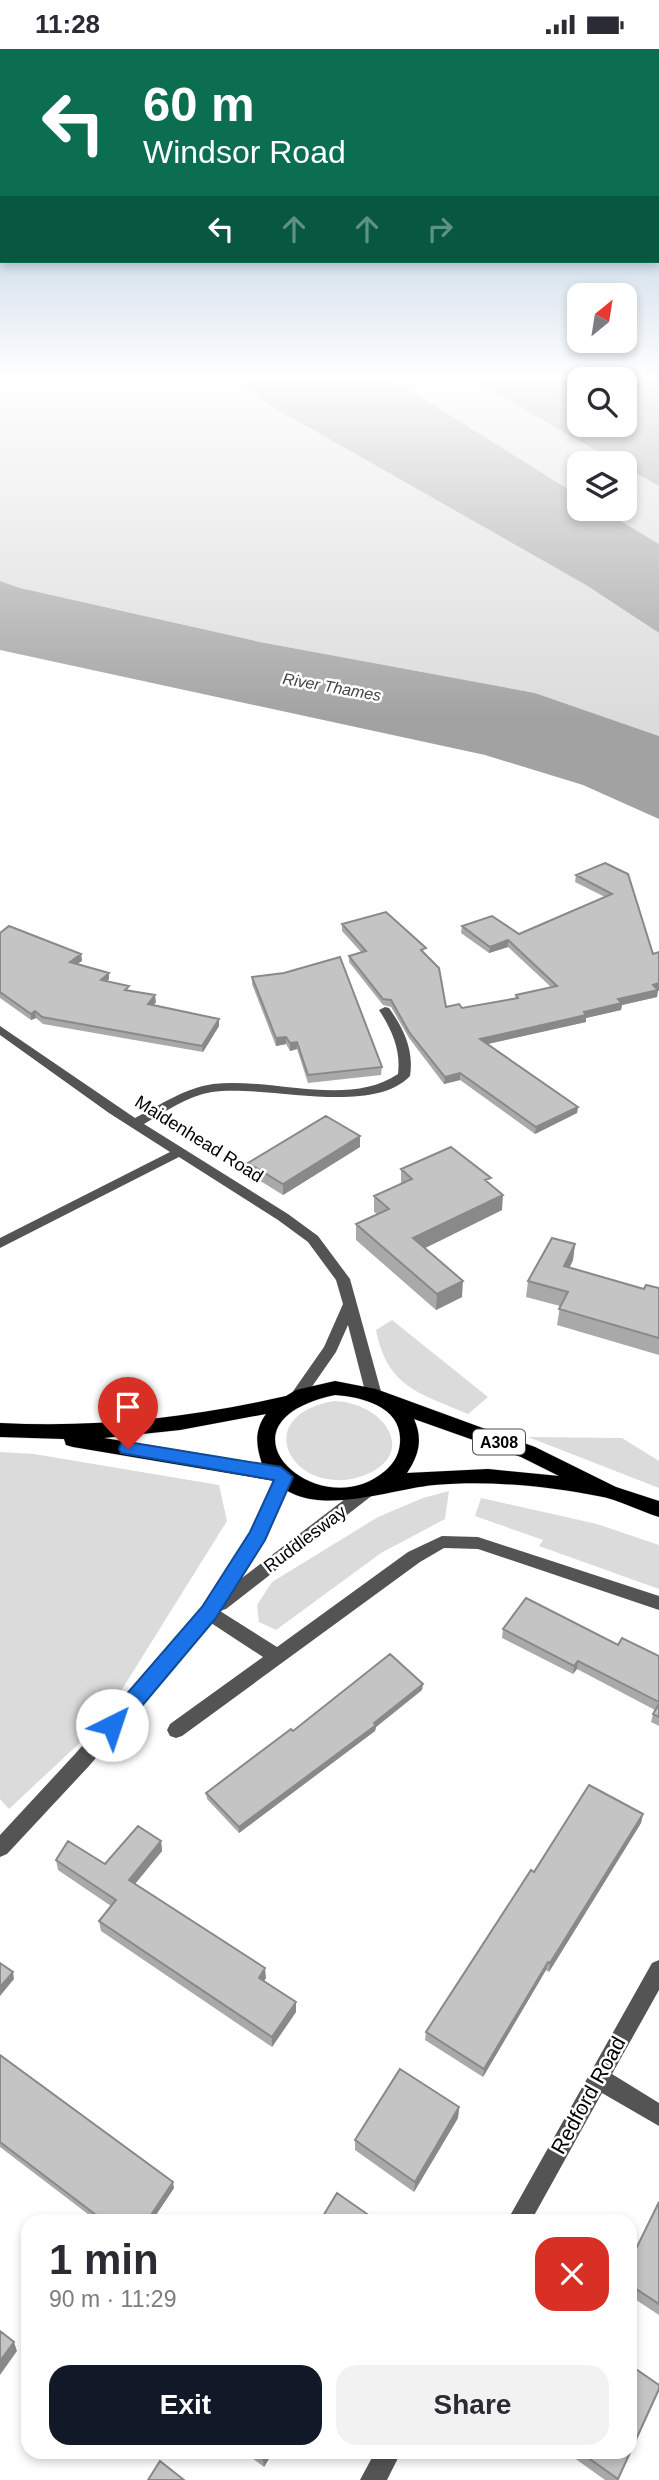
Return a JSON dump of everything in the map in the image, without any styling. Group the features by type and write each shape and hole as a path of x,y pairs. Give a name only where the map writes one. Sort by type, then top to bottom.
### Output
{"main road":[{"path":"0,1430 282,1476 300,1487 322,1493 345,1494 373,1488 404,1464 410,1445 408,1427 396,1409 380,1398 335,1388 174,1426 24,1432"},
{"name":"A308","path":"380,1398 528,1453 609,1492 659,1509"},
{"path":"282,1476 266,1451 265,1434 271,1418 292,1400"},
{"name":"A308","path":"373,1488 436,1476 488,1475 543,1480 609,1492"}],"street":[{"path":"134,1124 190,1095 213,1088 336,1092 392,1086 404,1076 405,1059 398,1030 385,1010"},
{"name":"Maidenhead Road","path":"0,1030 134,1124 283,1217 313,1239 343,1279 380,1398"},
{"path":"0,1244 179,1152"},
{"path":"292,1400 331,1348 350,1304"},
{"name":"Ruddlesway","path":"0,1848 82,1760 209,1613 254,1543 282,1476"},
{"name":"Ruddlesway","path":"209,1613 373,1488"},
{"path":"176,1730 421,1553 442,1542 461,1540 496,1547 659,1603"},
{"path":"209,1613 276,1656"},
{"name":"Redford Road","path":"522,2214 659,1969"},
{"path":"598,2078 659,2115"},
{"path":"373,2480 384,2459"}],"shaded area":[{"path":"0,493 425,493 586,585 659,633 659,736 535,693 260,642 20,588 0,581"},
{"path":"637,493 659,493 659,544 621,521 637,521"},
{"path":"392,1320 488,1397 468,1414 408,1385 388,1364 376,1330"},
{"path":"334,1401 353,1404 369,1411 382,1421 390,1433 392,1445 388,1457 378,1468 359,1477 335,1480 315,1476 299,1466 289,1452 286,1437 292,1422 308,1409"},
{"path":"528,1437 622,1438 659,1461 659,1488"},
{"path":"0,1452 34,1454 219,1485 227,1521 101,1723 9,1809 0,1799"},
{"path":"449,1491 445,1519 381,1553 276,1630 259,1622 257,1605 272,1582 378,1517 423,1498"},
{"path":"481,1498 597,1524 659,1545 659,1589 539,1546 543,1540 475,1516"}],"water":[{"path":"425,493 567,493 567,521 621,521 659,544 659,633 586,585"},
{"name":"River Thames","path":"0,581 20,588 260,642 535,693 659,736 659,819 583,785 485,755 0,650"}],"building":[{"path":"605,863 628,874 653,954 659,952 659,983 653,985 658,990 618,999 622,1003 584,1012 586,1015 480,1039 578,1107 536,1127 460,1073 445,1077 409,1032 391,1000 383,999 349,956 366,951 342,924 386,912 426,948 421,950 439,968 446,1007 459,1004 462,1008 518,998 516,995 557,986 508,940 490,947 462,926 492,916 519,934 612,894 576,875"},
{"path":"9,926 81,954 70,962 109,973 101,980 129,986 125,990 155,995 148,1004 219,1019 202,1046 42,1017 35,1011 31,1014 0,992 0,933"},
{"path":"340,957 382,1067 308,1075 297,1042 290,1043 286,1037 276,1038 252,977 284,973"},
{"path":"326,1116 360,1136 283,1184 248,1163"},
{"path":"451,1147 491,1178 485,1180 503,1195 413,1238 463,1281 437,1294 356,1224 389,1209 374,1196 412,1179 401,1169"},
{"path":"552,1238 575,1244 564,1266 644,1289 646,1285 659,1288 659,1338 559,1309 568,1292 528,1281"},
{"path":"526,1598 618,1645 622,1638 659,1656 659,1702 578,1661 574,1666 503,1629"},
{"path":"390,1654 423,1684 374,1723 376,1725 239,1827 206,1793 291,1729 293,1731"},
{"path":"659,1704 659,1717 653,1714"},
{"path":"589,1785 643,1814 550,1963 548,1962 484,2069 426,2032"},
{"path":"138,1826 161,1841 129,1880 265,1968 259,1978 296,2002 272,2037 99,1921 116,1900 56,1860 68,1841 105,1864"},
{"path":"0,1963 13,1972 0,1987"},
{"path":"0,2055 173,2182 152,2214 95,2214 0,2142"},
{"path":"400,2069 459,2107 415,2182 355,2140"},
{"path":"337,2193 367,2214 324,2214"},
{"path":"659,2202 659,2304 637,2290 637,2247"},
{"path":"0,2331 14,2342 0,2361"},
{"path":"637,2370 659,2385 637,2437"},
{"path":"590,2459 627,2459 618,2479"},
{"path":"160,2461 184,2480 148,2480"}],"route":[{"path":"112,1725 209,1613 249,1551 284,1477 281,1474 128,1449"}]}
